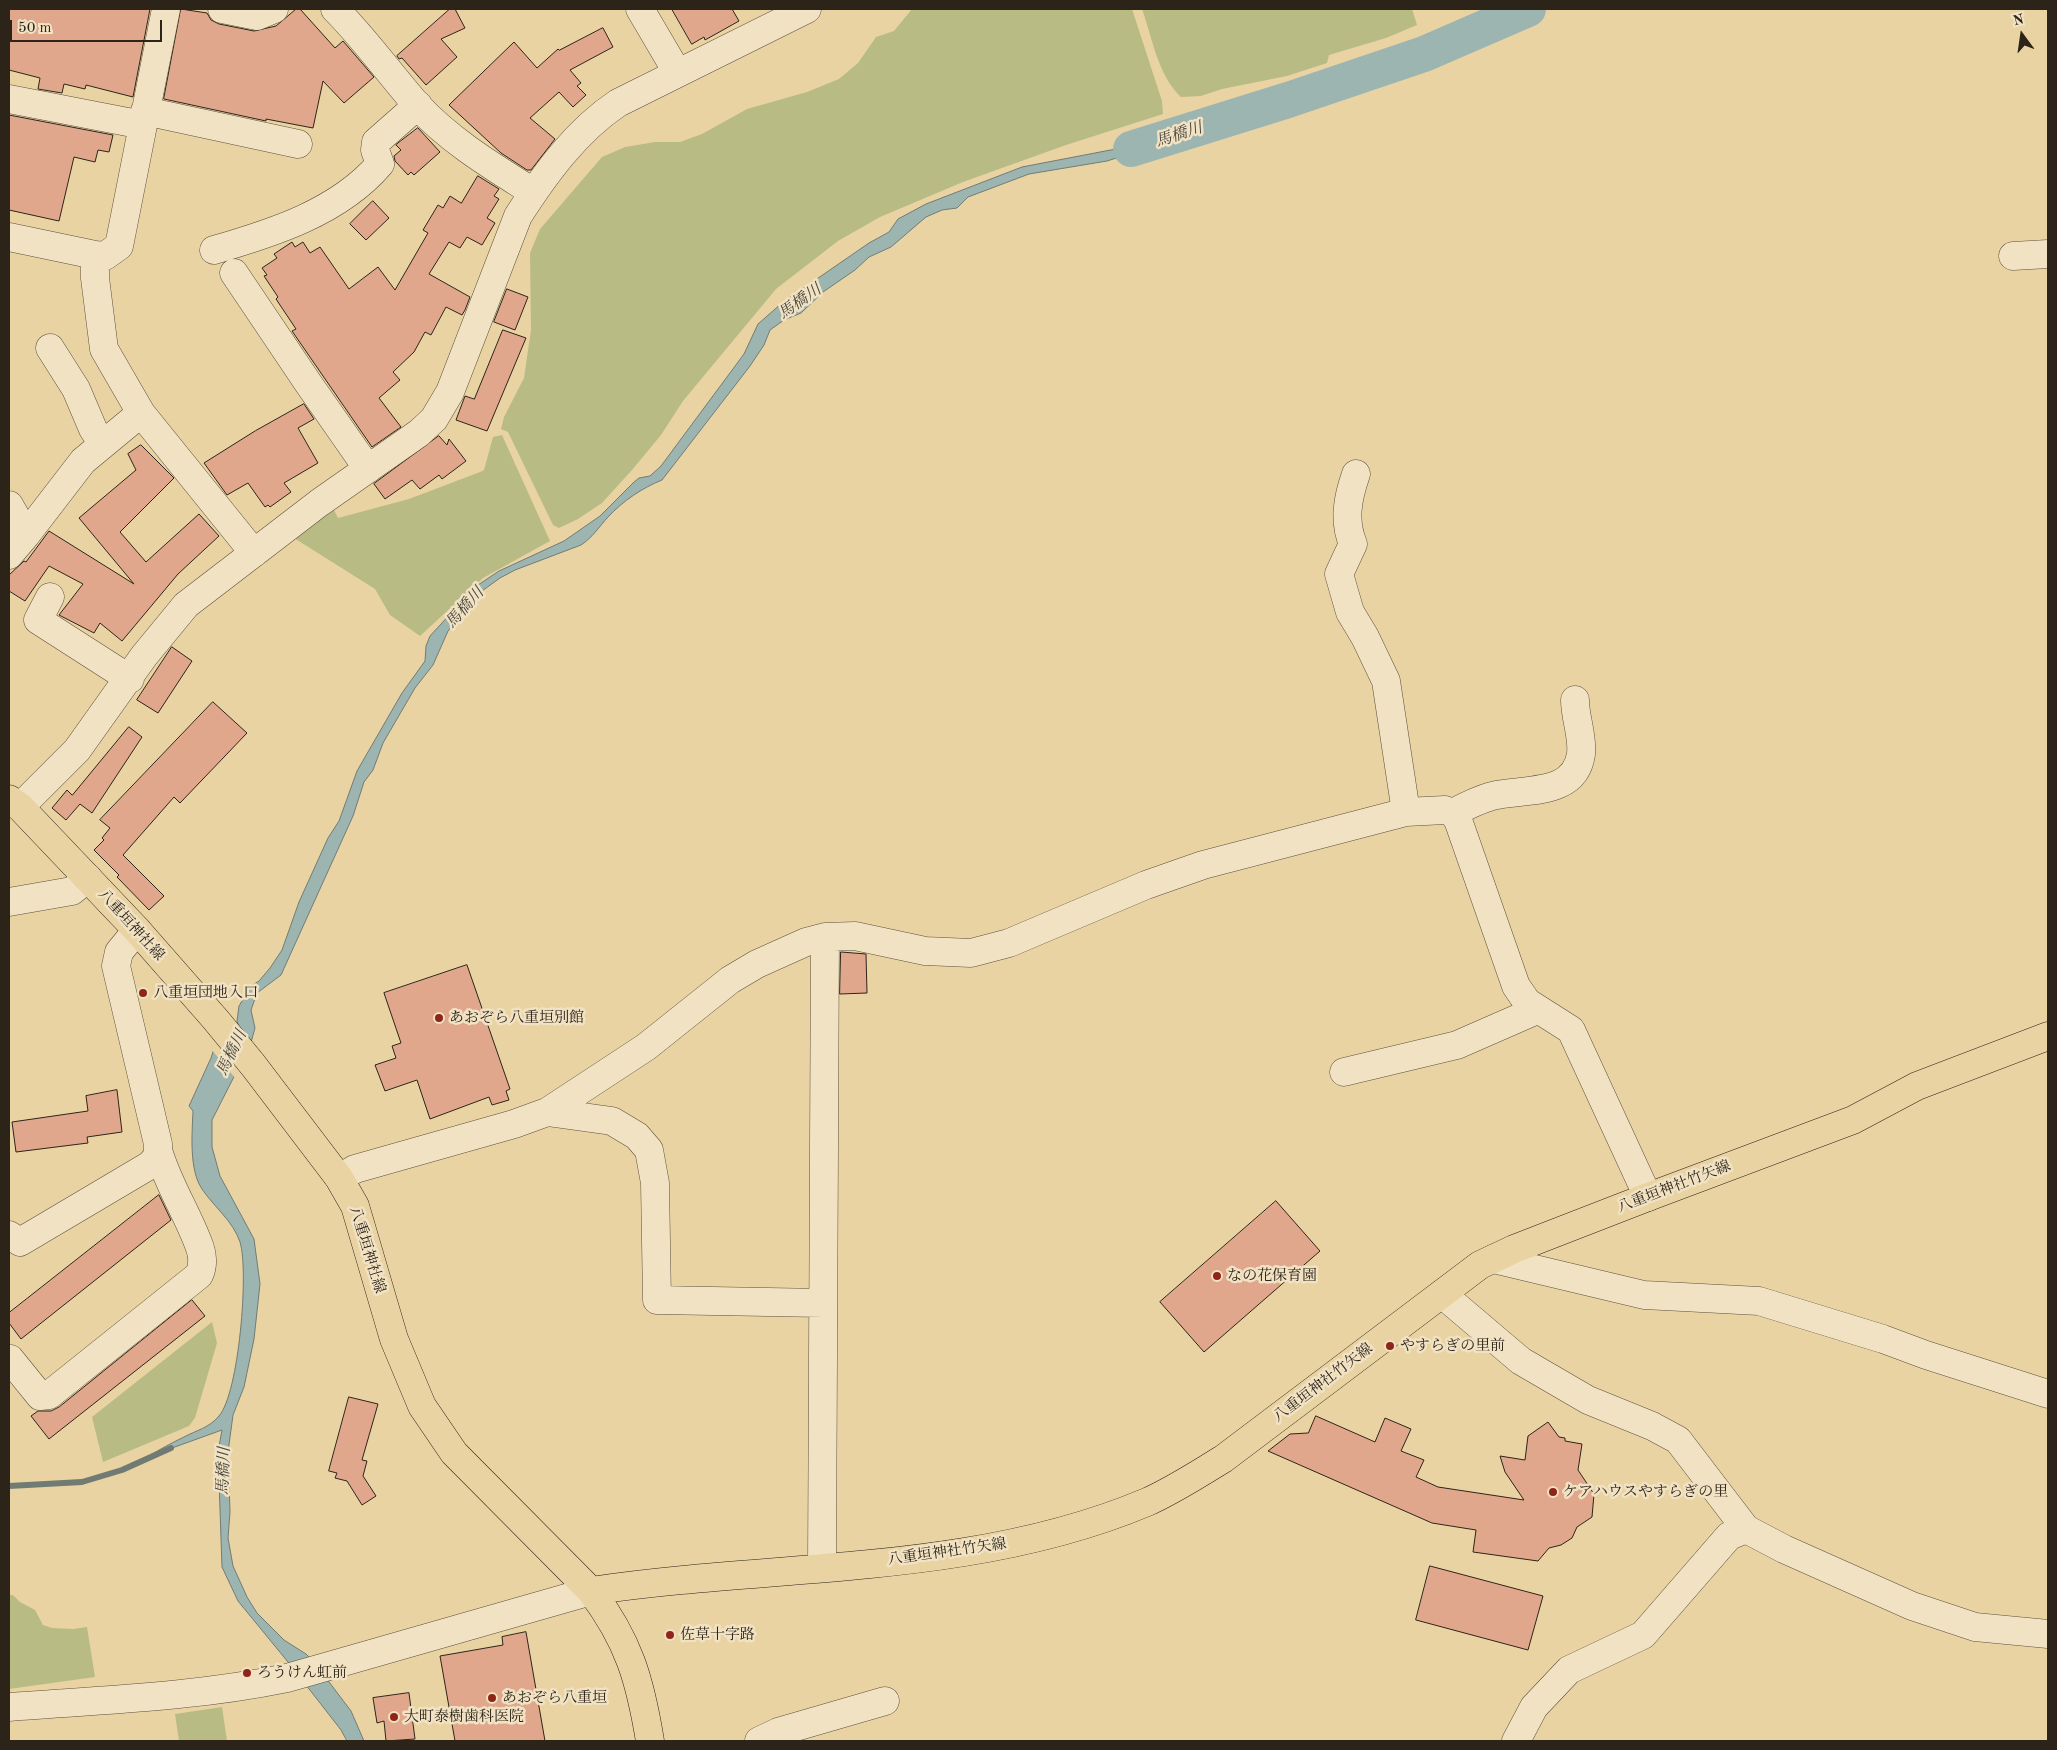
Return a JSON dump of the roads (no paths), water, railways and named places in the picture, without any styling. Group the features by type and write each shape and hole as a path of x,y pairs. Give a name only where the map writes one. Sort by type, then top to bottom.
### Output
{"main road":[{"name":"八重垣神社線","path":"14,803 137,930 216,1020 250,1061 339,1178 355,1206 394,1339 422,1406 454,1453 591,1591 608,1614 630,1655 644,1702 650,1741"},
{"name":"八重垣神社竹矢線","path":"591,1591 639,1584 934,1557 1006,1545 1112,1515 1149,1501 1188,1481 1223,1459 1480,1265 1648,1197 1853,1120 1917,1086 2048,1036"}],"street":[{"path":"9,237 105,256 119,246 166,9"},
{"path":"222,9 257,16 274,9"},
{"path":"335,9 371,46 418,105 464,148 533,192"},
{"path":"640,9 676,72"},
{"path":"14,803 77,750 130,679 144,656 186,605 419,433 434,419 444,405 518,216 533,192 575,140 597,117 618,103 676,72 807,9"},
{"path":"9,99 144,118 298,144"},
{"path":"214,250 278,230 344,195 380,164 375,150 376,142 418,105"},
{"path":"2013,256 2048,254"},
{"path":"95,255 95,278 104,349 141,413 254,553"},
{"path":"234,273 368,469"},
{"path":"50,348 76,389 102,443"},
{"path":"17,545 83,461 102,443 141,413"},
{"path":"1356,474 1348,497 1347,531 1352,544 1339,574 1350,612 1365,637 1386,681 1406,812"},
{"path":"9,505 17,545"},
{"path":"50,597 38,620 130,679"},
{"path":"1453,813 1473,802 1493,796 1557,785 1572,776 1578,766 1581,750 1575,700"},
{"path":"339,1178 356,1169 514,1124 547,1112 646,1047 730,980 783,951 825,937 855,936 925,951 971,953 1008,942 1146,885 1203,865 1406,812 1445,810 1453,813 1458,820 1516,986 1527,1002 1571,1030 1648,1197"},
{"path":"9,902 72,891 88,878"},
{"path":"9,1362 40,1396 50,1395 199,1275 202,1265 200,1248 167,1178 158,1150 116,966 119,952 137,930"},
{"path":"822,1567 825,937"},
{"path":"1344,1072 1457,1045 1538,1010"},
{"path":"547,1112 612,1121 637,1136 649,1150 655,1183 657,1300 823,1303"},
{"path":"12,1243 150,1165 155,1160 158,1150"},
{"path":"1493,1259 1644,1295 1758,1301 1883,1339 1926,1355 2048,1394"},
{"path":"1442,1294 1521,1361 1588,1400 1652,1426 1678,1440 1746,1529 1784,1549 1912,1606 1975,1627 2048,1634"},
{"path":"1516,1741 1534,1706 1569,1670 1643,1635 1730,1536 1746,1529"},
{"path":"9,1708 210,1692 287,1678 591,1591"},
{"path":"759,1741 778,1732 885,1701"}],"water":[{"path":"1177,132 1180,138 1107,161 1029,174 968,197 957,208 942,210 926,217 891,247 869,257 855,270 823,292 801,313 784,320 770,330 764,345 750,366 662,480 626,500 581,545 515,570 482,591 448,631 433,665 415,688 383,743 373,770 364,782 353,816 281,975 257,993 251,1010 255,1028 248,1053 237,1021 239,1006 251,986 259,981 282,950 299,902 328,838 339,821 357,771 402,693 425,661 426,646 430,636 475,587 499,571 564,541 600,516 639,478 650,476 661,466 744,354 758,324 782,303 869,243 889,232 898,219 926,204 1022,167 1121,148"},
{"path":"220,1031 243,1059 212,1120 212,1147 220,1176 254,1239 260,1284 254,1339 244,1387 233,1415 228,1452 230,1512 228,1538 233,1566 247,1597 257,1613 284,1640 306,1654 319,1667 297,1673 238,1601 222,1567 218,1452 222,1430 147,1457 207,1426 219,1416 226,1403 237,1358 243,1304 243,1257 240,1242 233,1227 207,1196 198,1181 192,1152 193,1111 189,1106 211,1058"},
{"path":"320,1670 351,1711 364,1741 347,1741 341,1730 299,1676"}],"waterway":[{"name":"馬橋川","path":"1131,149 1288,100 1424,54 1528,9"},
{"path":"9,1486 82,1482 122,1470 171,1448"}],"place":[{"name":"八重垣団地入口","path":"143,993"},
{"name":"あおぞら八重垣別館","path":"439,1018"},
{"name":"なの花保育園","path":"1217,1276"},
{"name":"やすらぎの里前","path":"1390,1346"},
{"name":"ケアハウスやすらぎの里","path":"1553,1492"},
{"name":"佐草十字路","path":"670,1635"},
{"name":"ろうけん虹前","path":"247,1673"},
{"name":"あおぞら八重垣","path":"492,1698"},
{"name":"大町泰樹歯科医院","path":"394,1717"}]}
